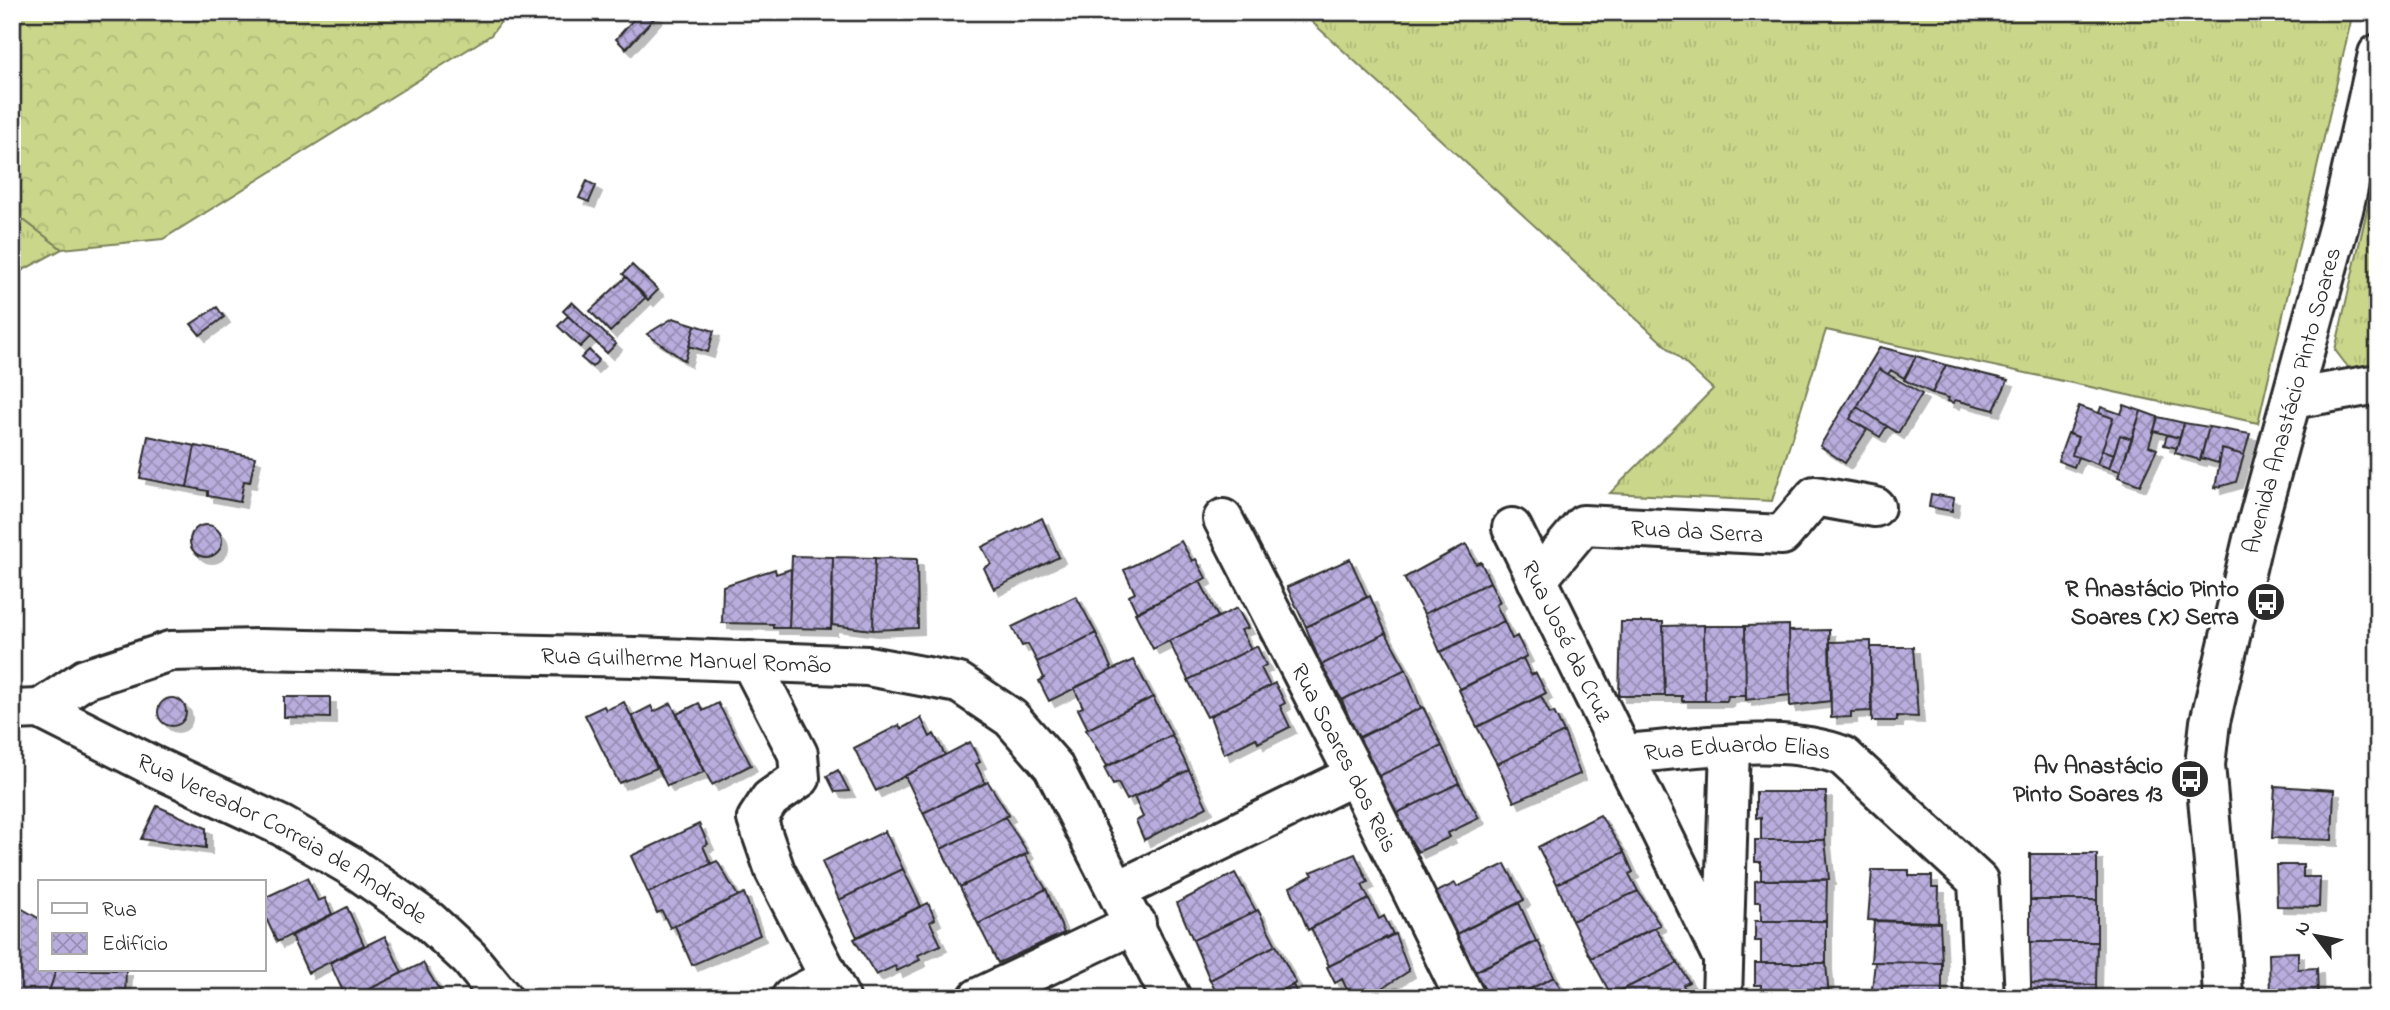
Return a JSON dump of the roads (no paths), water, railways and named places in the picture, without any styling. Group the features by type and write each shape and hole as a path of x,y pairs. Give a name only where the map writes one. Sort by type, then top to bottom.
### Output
{"street":[{"name":"Avenida Anastácio Pinto Soares","path":"2223,998 2219,918 2205,765 2210,722 2253,539 2343,210 2378,54"},
{"path":"2292,399 2378,384"},
{"name":"Rua da Serra","path":"1537,580 1583,524 1782,535 1815,496 1875,507"},
{"name":"Rua Soares dos Reis","path":"1223,519 1356,775 1465,998"},
{"name":"Rua José da Cruz","path":"1512,528 1722,956"},
{"name":"Rua Guilherme Manuel Romão","path":"26,710 85,679 170,651 260,649 868,666 959,683 1011,718 1053,766 1171,998"},
{"path":"750,662 798,754 800,778 770,799 757,819 775,871 835,988 790,998"},
{"name":"Rua Vereador Correia de Andrade","path":"26,710 282,826 351,866 428,920 469,958 502,998"},
{"path":"1722,998 1730,746"},
{"name":"Rua Eduardo Elias","path":"1624,754 1730,746 1816,746 1843,756 1978,881 1984,998"},
{"path":"978,998 1127,907 1356,775"}],"place":[{"name":"R Anastácio Pinto Soares (X) Serra","path":"2266,602"},
{"name":"Av Anastácio Pinto Soares 13","path":"2190,779"}]}
